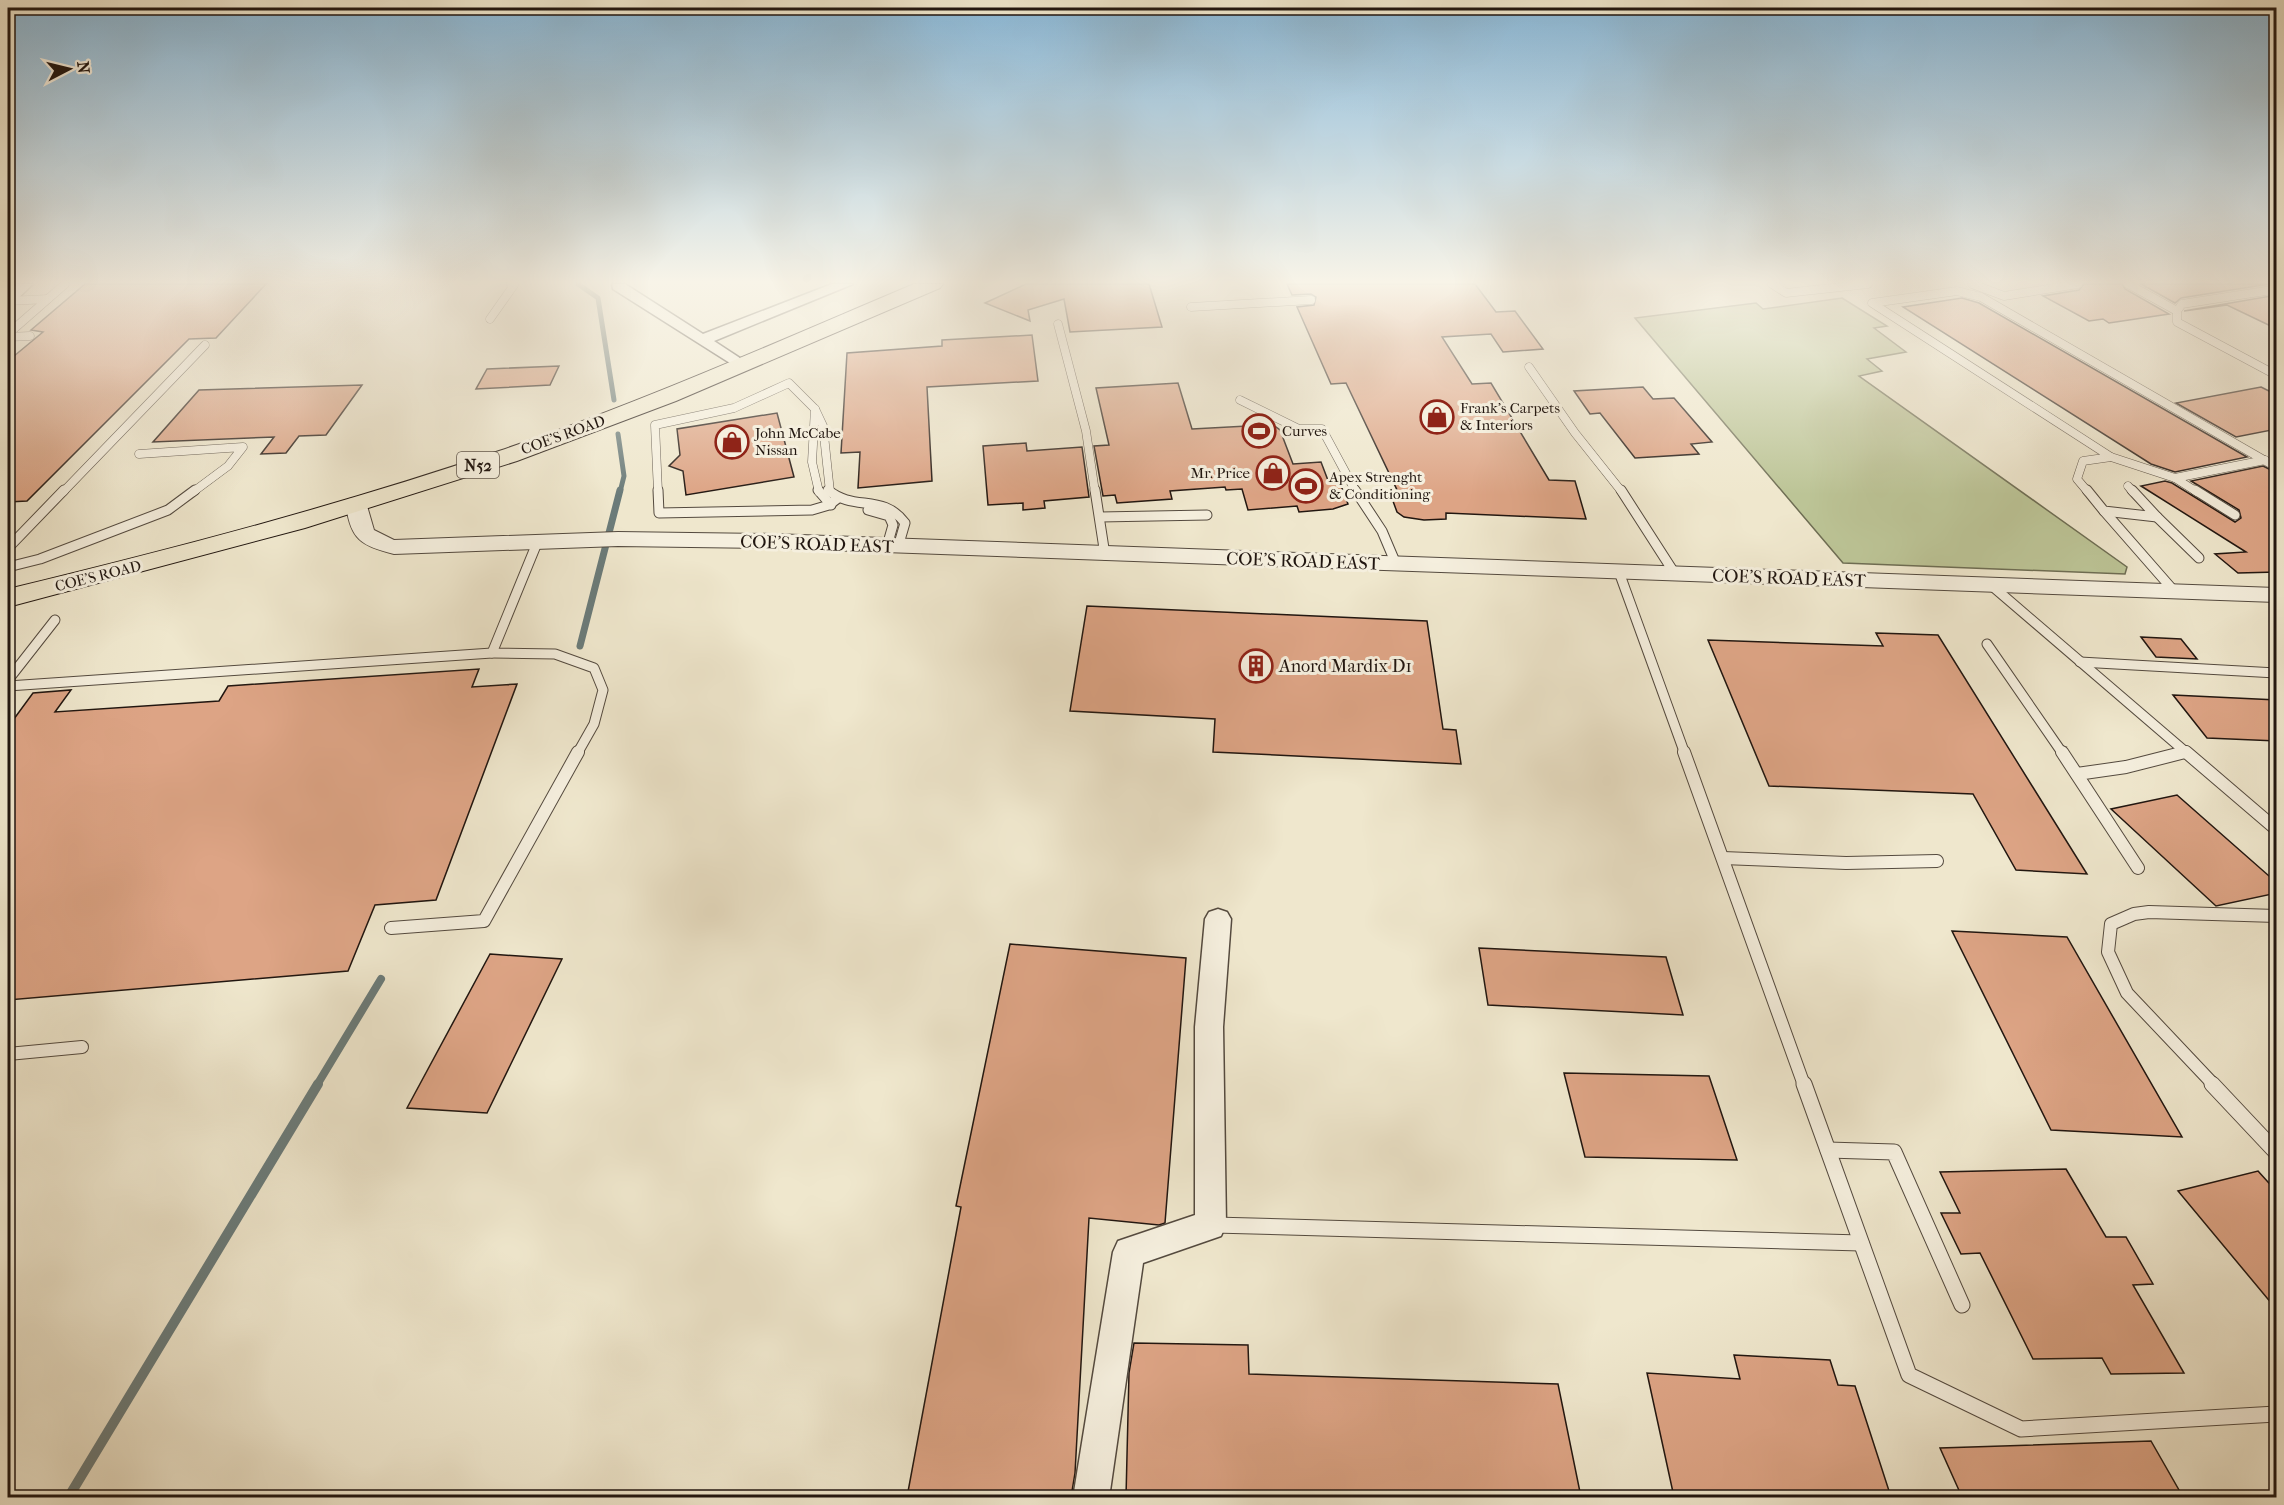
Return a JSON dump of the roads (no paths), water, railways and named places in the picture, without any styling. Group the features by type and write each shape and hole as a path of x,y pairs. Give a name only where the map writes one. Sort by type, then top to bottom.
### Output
{"main road":[{"name":"COE'S ROAD","path":"8,598 125,569 357,504 577,431 767,354"}],"street":[{"path":"724,354 741,365"},
{"name":"COE'S ROAD EAST","path":"357,504 362,528 371,541 394,547 618,539 2277,595"},
{"path":"1091,1497 1130,1252 1210,1225 1209,1027 1218,918"}],"lane":[{"path":"8,548 196,354"},
{"path":"1066,354 1086,431 1105,555"},
{"path":"1952,354 2111,457 2175,478 2235,515"},
{"path":"2081,354 2277,467"},
{"path":"2238,354 2277,375"},
{"path":"1529,367 1575,433 1631,503 1675,574"},
{"path":"837,499 829,505 812,510 659,513 655,425 734,408 789,383 815,409 822,426 828,490 837,499 886,505 899,512 905,523 893,547"},
{"path":"1240,400 1299,429 1322,429 1354,489 1382,531 1396,564"},
{"path":"815,409 812,428 814,483 817,493 829,505 879,512 889,516 892,525 893,547"},
{"path":"8,567 25,564 168,510 228,466 243,447 139,454"},
{"path":"2111,457 2083,461 2077,473 2081,485 2174,591"},
{"path":"2175,478 2265,460"},
{"path":"2128,486 2199,558"},
{"path":"2104,511 2157,517"},
{"path":"1100,517 1207,515"},
{"path":"492,653 537,543"},
{"path":"1619,572 1909,1375 2021,1429 2277,1414"},
{"path":"1991,585 2277,830"},
{"path":"8,680 55,620"},
{"path":"1987,644 2077,774 2138,868"},
{"path":"8,686 492,653 555,654 594,668 603,690 594,724 484,921 391,928"},
{"path":"2080,662 2277,673"},
{"path":"8,665 20,664"},
{"path":"2077,774 2126,767 2186,752"},
{"path":"1723,858 1846,863 1937,861"},
{"path":"2277,916 2149,912 2134,914 2110,924 2105,940 2109,963 2127,993 2277,1152"},
{"path":"8,1054 82,1047"},
{"path":"1828,1150 1894,1152 1962,1305"},
{"path":"1210,1225 1861,1243"}],"waterway":[{"path":"607,354 614,400"},
{"path":"618,434 624,476 620,492"},
{"path":"580,646 620,490"},
{"path":"317,1085 381,979"},
{"path":"68,1498 318,1084"}],"place":[{"name":"Frank's Carpets & Interiors","path":"1437,417"},
{"name":"Curves","path":"1259,431"},
{"name":"John McCabe Nissan","path":"732,442"},
{"name":"Mr. Price","path":"1273,473"},
{"name":"Apex Strenght & Conditioning","path":"1306,486"},
{"name":"Anord Mardix D1","path":"1256,666"}]}
